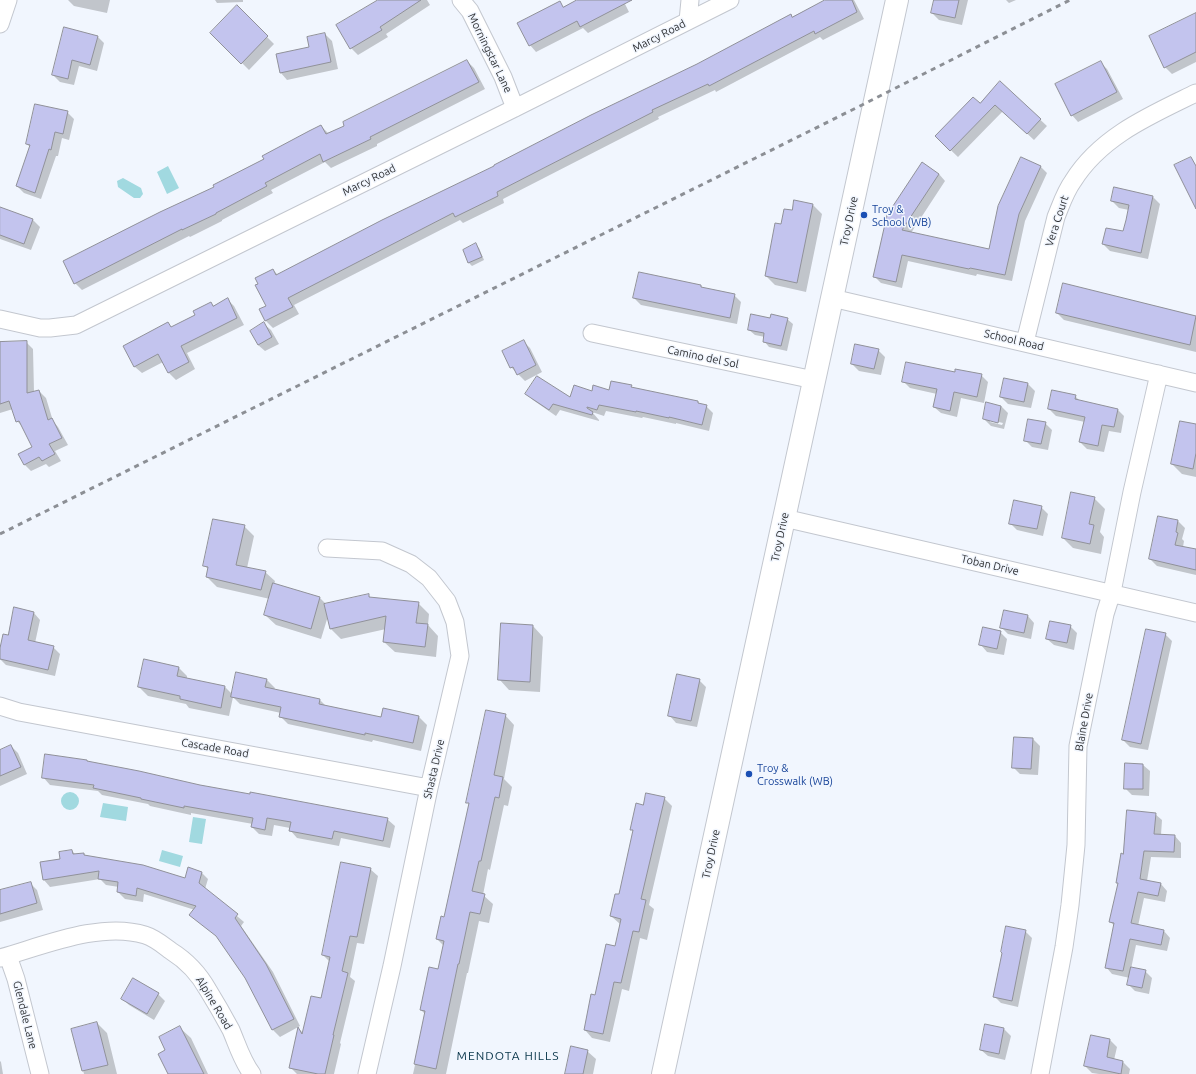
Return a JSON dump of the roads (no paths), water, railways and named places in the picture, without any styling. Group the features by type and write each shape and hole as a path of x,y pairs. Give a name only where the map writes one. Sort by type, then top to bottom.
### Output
{"street":[{"path":"0,24 8,0"},
{"name":"Morningstar Lane","path":"461,0 473,18 503,76 515,108"},
{"path":"688,21 690,0"},
{"name":"Marcy Road","path":"0,319 40,328 76,325 730,0"},
{"name":"Troy Drive","path":"663,1074 897,0"},
{"name":"Vera Court","path":"1025,342 1056,217 1073,180 1105,144 1128,128 1154,113 1196,93"},
{"name":"School Road","path":"832,298 1196,383"},
{"name":"Camino del Sol","path":"592,333 814,380"},
{"name":"Blaine Drive","path":"1040,1074 1064,947 1070,905 1076,845 1078,746 1105,614 1112,592 1132,492 1159,374"},
{"name":"Toban Drive","path":"784,518 1112,592 1196,613"},
{"name":"Shasta Drive","path":"326,548 382,551 410,564 430,578 447,601 455,622 460,656 429,788 392,966 367,1074"},
{"name":"Cascade Road","path":"0,706 19,712 429,788"},
{"name":"Alpine Road","path":"4,957 81,934 115,931 135,932 147,936 161,943 182,958 194,970 207,989 228,1026 252,1074"},
{"name":"Glendale Lane","path":"4,957 16,978 40,1074"}],"water":[{"path":"168,166 179,188 167,194 157,172"},
{"path":"123,178 141,188 143,194 140,198 134,198 118,187 117,181"},
{"path":"70,792 76,795 79,801 76,807 70,810 64,807 61,801 64,795"},
{"path":"103,803 128,807 126,821 100,817"},
{"path":"193,817 206,819 202,844 189,842"},
{"path":"162,850 183,856 180,867 159,861"}],"railway":[{"path":"0,534 1070,0"}],"place":[{"name":"Troy & School (WB)","path":"864,215"},
{"name":"Troy & Crosswalk (WB)","path":"749,774"}],"district":[{"name":"MENDOTA HILLS","path":"508,1056"}]}
